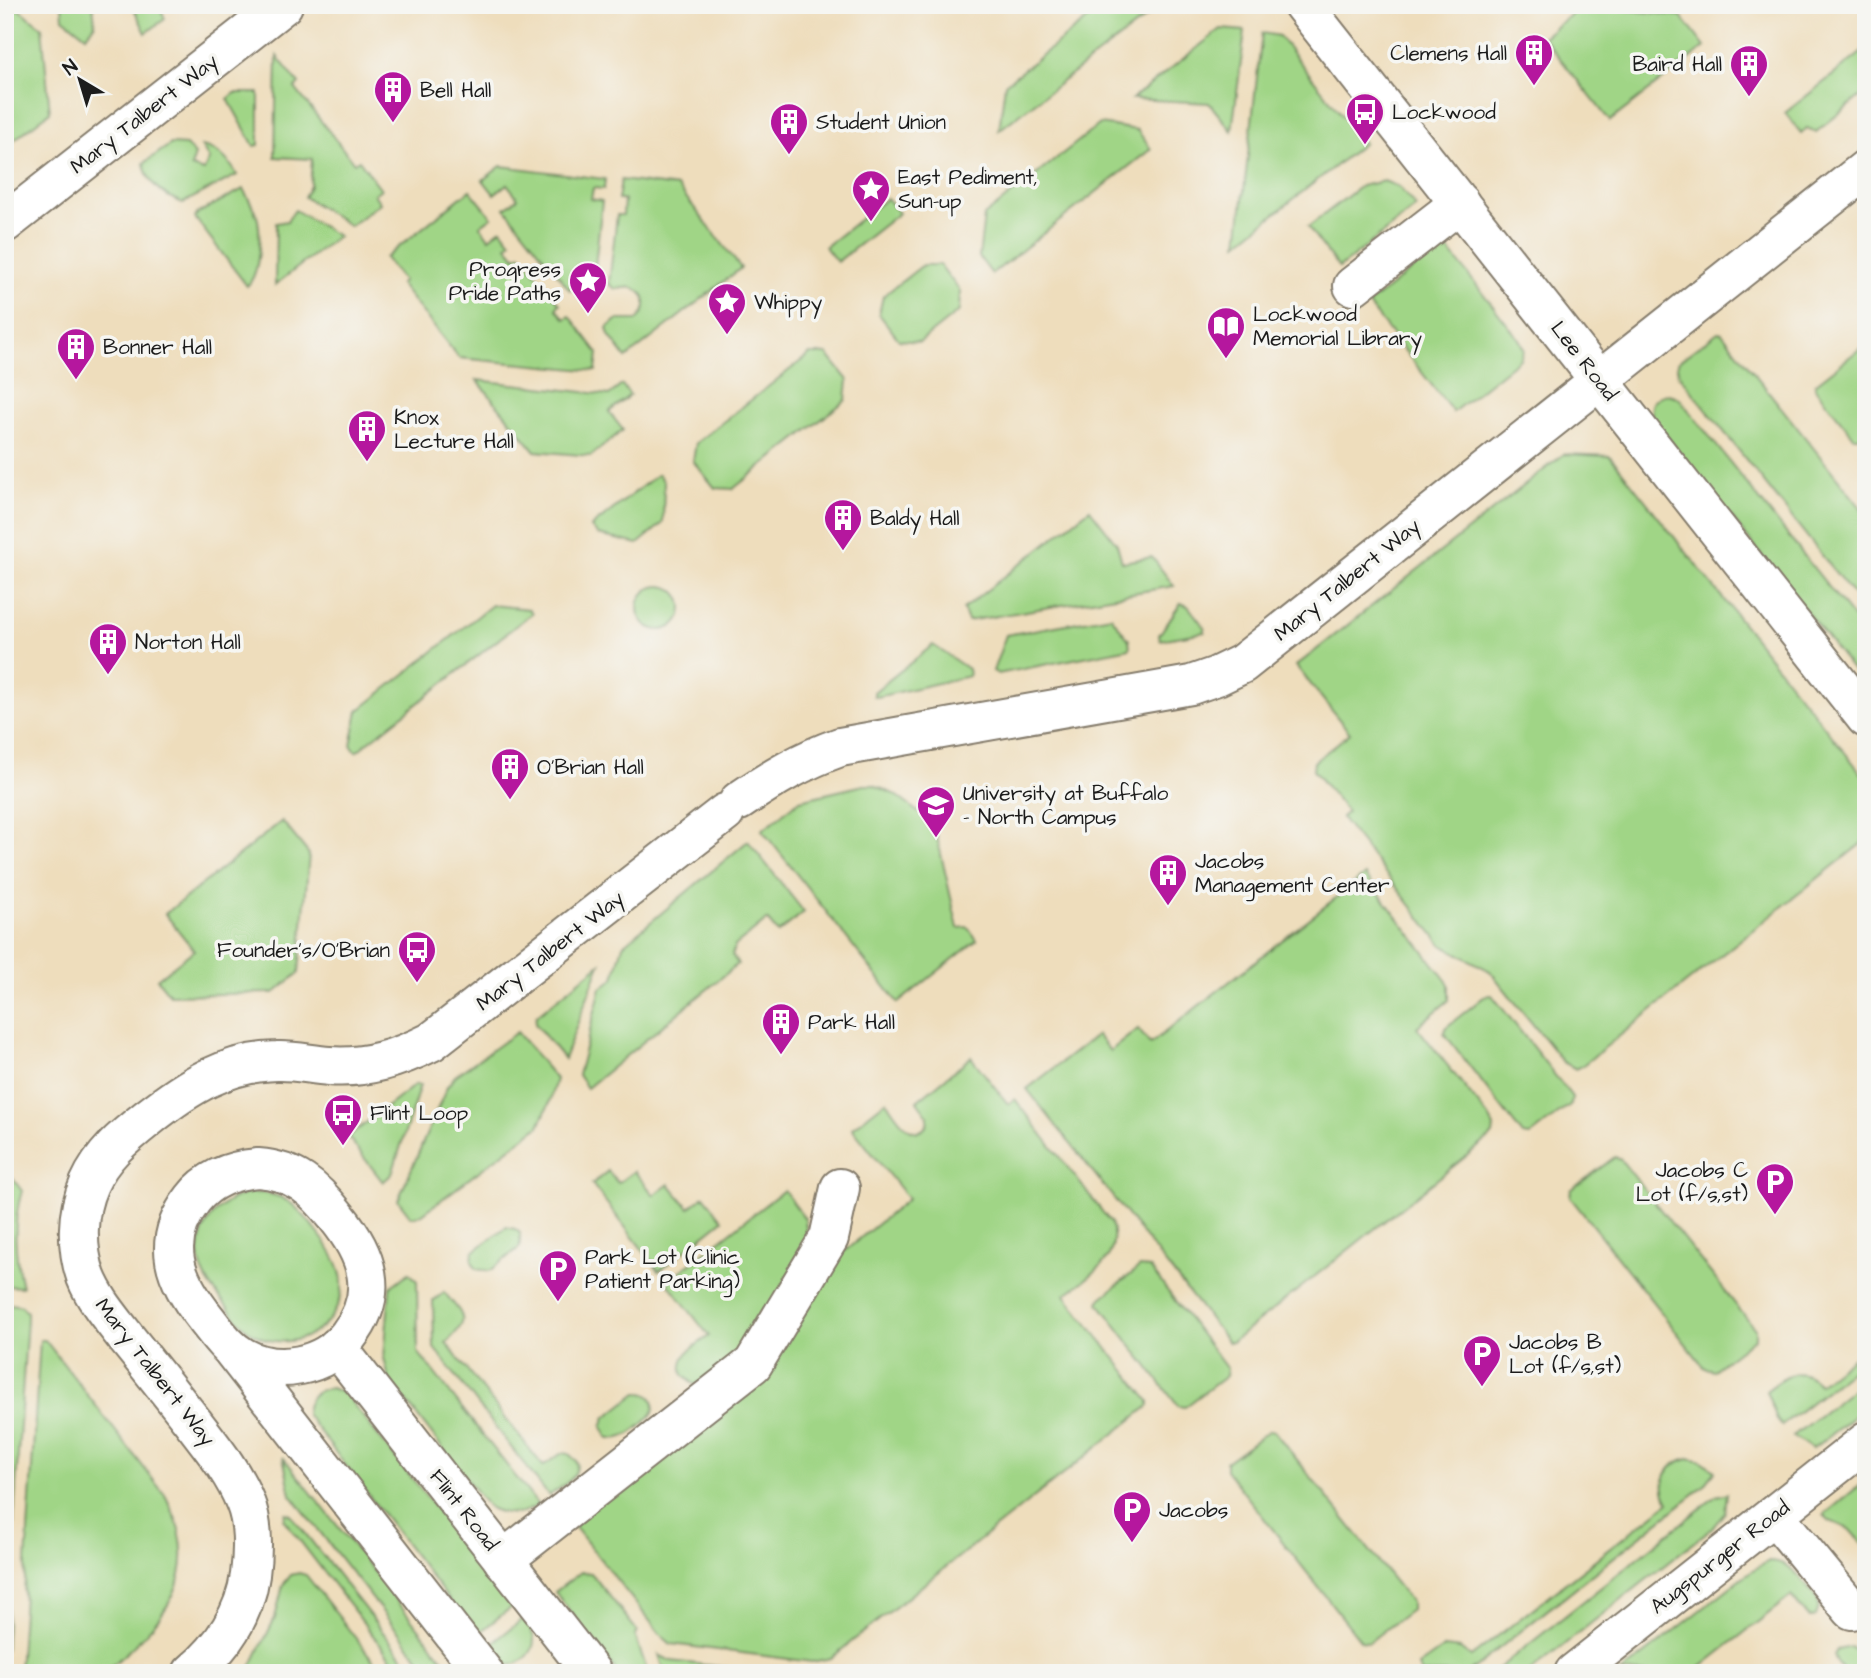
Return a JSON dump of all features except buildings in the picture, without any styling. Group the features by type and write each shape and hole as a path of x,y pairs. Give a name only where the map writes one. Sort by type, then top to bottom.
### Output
{"street":[{"name":"Mary Talbert Way","path":"5,223 283,5"},
{"name":"Lee Road","path":"1303,5 1866,718"},
{"name":"Mary Talbert Way","path":"192,1673 208,1659 231,1631 248,1588 253,1546 246,1503 223,1461 102,1306 87,1279 80,1250 79,1221 83,1201 99,1166 110,1150 125,1136 171,1100 203,1079 227,1069 278,1060 356,1066 407,1054 431,1042 504,988 732,807 777,774 807,758 839,747 1177,688 1217,676 1242,664 1866,169"},
{"path":"1353,286 1460,203"},
{"path":"232,1349 256,1363 283,1367 311,1363 337,1348 354,1329 365,1303 367,1276 360,1249 345,1226 310,1186 286,1172 258,1168 231,1172 207,1185 181,1218 175,1259 182,1285 197,1308 232,1349 484,1673"},
{"path":"503,1560 753,1364 829,1238 840,1188"},
{"name":"Flint Road","path":"337,1348 592,1673"},
{"name":"Augspurger Road","path":"1574,1673 1866,1442"},
{"path":"1774,1515 1853,1610"}],"green space":[{"path":"5,5 13,5 42,27 50,112 5,147"},
{"path":"62,5 93,5 95,24 86,36 63,18"},
{"path":"132,5 159,5 165,19 146,33"},
{"path":"1106,5 1153,5 1153,12 999,130 1005,84"},
{"path":"1583,5 1681,16 1705,47 1610,121 1543,37"},
{"path":"1221,29 1245,31 1232,131 1209,103 1132,99"},
{"path":"1262,33 1279,36 1364,143 1238,243"},
{"path":"1866,49 1866,92 1816,132 1807,128 1801,133 1785,113"},
{"path":"277,56 299,84 295,88 354,163 359,160 381,189 374,194 380,203 350,226 304,197 310,186 312,159 275,157"},
{"path":"235,93 259,93 259,145 254,146 228,99"},
{"path":"1100,124 1137,130 1151,149 992,274 979,257 984,216"},
{"path":"171,144 186,145 195,155 191,167 204,171 209,159 201,146 212,149 227,160 237,175 183,203 176,200 153,183 144,163"},
{"path":"501,166 605,179 604,189 593,188 591,199 602,201 593,285 587,279 581,278 574,282 570,290 505,208 518,198 507,184 494,194 483,180"},
{"path":"621,180 678,187 741,268 626,358 607,328 616,320 637,320 643,312 645,302 638,290 629,287 616,289 609,284 617,215 623,215 624,200 618,200"},
{"path":"1384,181 1399,187 1416,207 1339,268 1308,227 1361,186"},
{"path":"243,189 252,204 259,227 257,264 247,286 195,218 198,213"},
{"path":"470,190 492,217 480,226 489,238 501,229 511,242 507,246 516,257 521,254 560,304 556,308 565,319 570,316 598,353 596,371 459,358 400,284 403,281 385,258"},
{"path":"887,198 899,213 837,262 825,247"},
{"path":"295,210 338,236 275,285 276,223 287,221"},
{"path":"1444,244 1524,349 1520,359 1453,412 1368,304"},
{"path":"923,265 940,265 960,291 959,311 920,342 899,340 879,314 883,296"},
{"path":"1718,332 1722,333 1866,514 1866,611 1679,375 1679,361"},
{"path":"1866,344 1866,433 1854,437 1815,388 1815,384"},
{"path":"810,354 827,354 848,380 846,400 733,489 715,488 693,461 696,443"},
{"path":"477,380 609,395 622,385 630,395 609,412 623,430 591,456 535,451"},
{"path":"1669,394 1679,398 1866,634 1866,687 1653,419 1652,405 1660,396"},
{"path":"1564,454 1610,456 1866,779 1866,837 1861,844 1576,1069 1563,1062 1490,971 1442,945 1341,817 1347,812 1313,770 1314,762 1350,733 1296,666"},
{"path":"658,474 664,482 663,523 638,544 598,535 591,527"},
{"path":"1090,509 1117,544 1122,562 1152,557 1174,586 968,621 963,609"},
{"path":"660,586 675,593 682,608 675,623 660,630 645,623 638,608 645,593"},
{"path":"1181,603 1188,606 1205,628 1205,632 1160,640 1159,635"},
{"path":"492,605 529,609 532,613 356,752 351,745 358,711"},
{"path":"1111,616 1129,640 1130,648 998,674 993,671 1006,635"},
{"path":"933,645 968,669 969,676 874,696 874,692"},
{"path":"874,785 894,794 934,824 958,928 968,927 977,940 898,1003 762,830 800,800"},
{"path":"282,821 309,854 299,973 274,993 170,995 157,979 194,950 165,914"},
{"path":"748,841 804,912 778,933 767,920 735,946 732,955 738,964 587,1088 578,1075 601,988 614,978 623,945"},
{"path":"1365,875 1449,984 1449,1000 1417,1027 1490,1119 1494,1127 1493,1135 1232,1342 1228,1342 1027,1089 1097,1035 1110,1051 1138,1029 1150,1044"},
{"path":"600,964 564,1059 535,1024 536,1016"},
{"path":"1492,995 1572,1097 1571,1104 1530,1136 1523,1135 1444,1033 1445,1028 1485,996"},
{"path":"517,1032 556,1079 539,1126 421,1215 411,1217 398,1200 447,1087 455,1076"},
{"path":"971,1057 1008,1104 1015,1099 1111,1223 1113,1236 1108,1257 1065,1295 1149,1401 1149,1406 831,1658 812,1662 671,1644 574,1526 841,1254 908,1199 852,1128 886,1101 905,1126 915,1131 922,1130 927,1125 928,1116 917,1101"},
{"path":"415,1085 420,1085 392,1174 383,1182 348,1137"},
{"path":"1615,1157 1621,1160 1755,1329 1755,1338 1714,1370 1705,1368 1570,1197 1571,1190"},
{"path":"7,1171 22,1191 16,1239 22,1287 5,1286"},
{"path":"608,1171 618,1183 634,1171 654,1195 669,1184 689,1208 704,1196 723,1220 659,1271 592,1184"},
{"path":"784,1190 805,1219 808,1242 745,1354 695,1385 683,1375 683,1362 688,1352 709,1336 667,1282"},
{"path":"249,1193 276,1196 295,1207 322,1238 339,1267 342,1278 340,1300 328,1321 309,1335 274,1341 251,1332 234,1316 204,1274 199,1247 207,1223 225,1204"},
{"path":"506,1227 520,1233 520,1247 490,1271 476,1269 472,1261 473,1252"},
{"path":"1140,1267 1150,1268 1227,1369 1226,1376 1185,1407 1178,1406 1099,1303 1101,1298"},
{"path":"409,1273 417,1280 418,1352 538,1505 532,1509 513,1514 488,1507 389,1379 384,1358 390,1287"},
{"path":"444,1292 462,1318 459,1328 446,1343 543,1466 562,1453 569,1454 576,1461 573,1477 549,1496 434,1348 433,1301"},
{"path":"5,1303 22,1306 27,1312 27,1319 5,1651"},
{"path":"40,1340 45,1340 165,1495 177,1524 182,1550 181,1573 161,1616 103,1673 19,1673"},
{"path":"1866,1347 1866,1359 1782,1425 1766,1391 1786,1377 1798,1373 1805,1374 1819,1384"},
{"path":"1866,1379 1866,1407 1812,1449 1793,1436"},
{"path":"331,1388 345,1394 513,1606 476,1635 306,1414 313,1395 320,1390"},
{"path":"637,1393 651,1398 654,1404 653,1413 626,1436 607,1437 602,1427 605,1418"},
{"path":"1270,1430 1274,1431 1411,1602 1411,1610 1369,1642 1361,1641 1226,1470 1226,1462"},
{"path":"283,1457 443,1659 429,1671 291,1495"},
{"path":"1689,1458 1702,1461 1715,1471 1705,1485 1468,1673 1421,1673 1418,1666 1445,1647 1460,1649 1471,1657 1669,1502 1664,1488 1666,1475 1674,1464"},
{"path":"1866,1480 1866,1548 1849,1529 1830,1521 1824,1515"},
{"path":"1727,1493 1725,1512 1713,1527 1528,1673 1493,1673 1716,1496"},
{"path":"286,1513 290,1514 415,1673 402,1673 284,1520"},
{"path":"1769,1561 1785,1565 1803,1580 1818,1601 1816,1616 1809,1618 1791,1596 1693,1673 1621,1673 1748,1573"},
{"path":"581,1572 591,1573 638,1632 635,1635 648,1673 618,1673 555,1592"},
{"path":"291,1575 306,1575 383,1673 248,1673 275,1618 283,1585"},
{"path":"523,1619 534,1639 531,1652 516,1664 497,1661 486,1648"},
{"path":"1851,1647 1866,1662 1866,1673 1845,1673 1836,1661 1834,1655 1837,1650"},
{"path":"659,1655 671,1661 772,1673 665,1673"}],"place":[{"name":"Clemens Hall","path":"1534,87"},
{"name":"Baird Hall","path":"1749,98"},
{"name":"Bell Hall","path":"393,124"},
{"name":"Lockwood","path":"1365,146"},
{"name":"Student Union","path":"789,156"},
{"name":"East Pediment, Sun-up","path":"871,223"},
{"name":"Progress Pride Paths","path":"588,315"},
{"name":"Whippy","path":"727,336"},
{"name":"Lockwood Memorial Library","path":"1226,360"},
{"name":"Bonner Hall","path":"76,381"},
{"name":"Knox Lecture Hall","path":"367,463"},
{"name":"Baldy Hall","path":"843,552"},
{"name":"Norton Hall","path":"108,676"},
{"name":"O'Brian Hall","path":"510,801"},
{"name":"University at Buffalo - North Campus","path":"936,839"},
{"name":"Jacobs Management Center","path":"1168,907"},
{"name":"Founder's/O'Brian","path":"417,984"},
{"name":"Park Hall","path":"781,1056"},
{"name":"Flint Loop","path":"343,1147"},
{"name":"Jacobs C Lot (f/s,st)","path":"1775,1216"},
{"name":"Park Lot (Clinic Patient Parking)","path":"558,1303"},
{"name":"Jacobs B Lot (f/s,st)","path":"1482,1388"},
{"name":"Jacobs","path":"1132,1544"}]}
